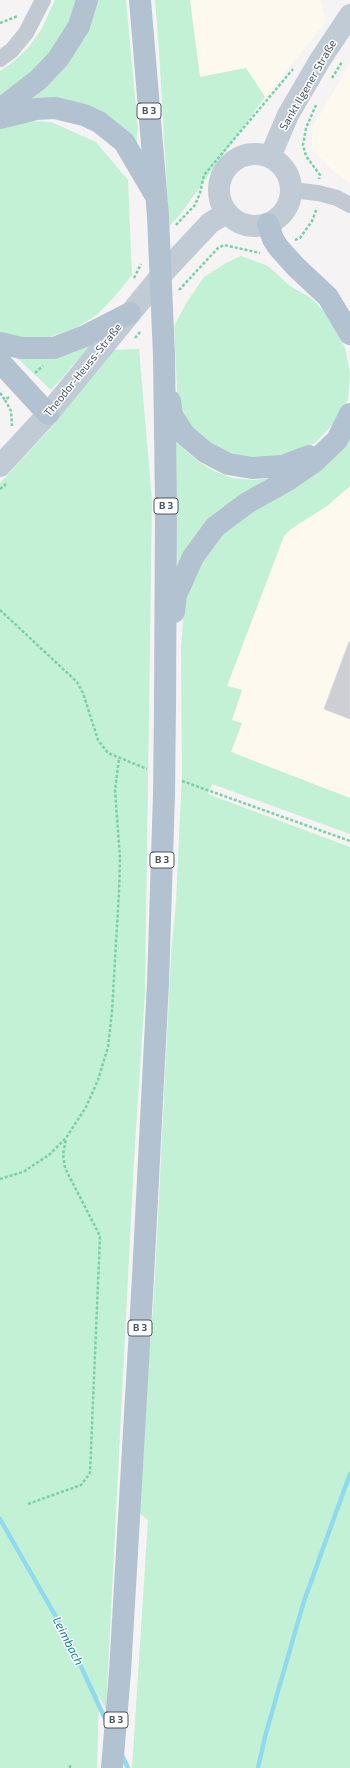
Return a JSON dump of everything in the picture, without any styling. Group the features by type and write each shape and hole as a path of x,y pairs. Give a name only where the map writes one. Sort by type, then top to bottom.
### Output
{"main road":[{"path":"0,109 38,80 58,58 79,26 88,0"},
{"name":"B 3","path":"112,1768 120,1672 160,940 171,787 165,706 166,656 163,214 140,0"},
{"path":"0,118 36,109 55,108 84,115 99,122 124,142 163,214"},
{"path":"268,224 273,239 278,247 296,267 328,297 350,334"},
{"path":"0,343 3,345 21,348 54,348 85,336 130,312"},
{"path":"164,356 172,415 184,434 205,452 228,464 252,468 283,466 310,456 337,440"},
{"path":"0,362 48,414"},
{"path":"166,656 176,595 193,557 215,527 247,503 288,480 314,462 337,440 350,414"}],"street":[{"path":"0,59 12,50 26,33 43,0"},
{"name":"Sankt Ilgener Straße","path":"270,157 288,115 320,60 350,14"},
{"path":"259,154 270,157 283,167 288,174 292,190 290,201 285,211 278,219 268,224 257,226 245,225 226,213 220,202 218,190 220,178 226,168 235,159 246,155 259,154"},
{"path":"292,190 318,193 337,198 350,205"},
{"name":"Theodor-Heuss-Straße","path":"0,466 48,414 164,272 210,223 226,213"}],"path":[{"path":"163,214 195,205 200,193 204,175 297,63"},
{"path":"0,393 5,400"},
{"path":"0,610 77,682 83,693 98,740 108,753 119,759 155,771"},
{"path":"0,1179 23,1172 49,1155 66,1138 86,1107 98,1080 108,1047 112,1012 119,892 120,858 114,790 119,759"},
{"path":"171,787 350,841"},
{"path":"28,1504 81,1485 90,1473 100,1236 65,1168 62,1154 66,1138"}],"shaded area":[{"path":"190,0 321,0 326,22 265,97 246,68 200,77"},
{"path":"350,64 350,183 330,168 311,149 313,126"},
{"path":"350,486 350,798 231,752 242,723 232,720 242,690 227,686 284,536 291,529 327,506"}],"green space":[{"path":"55,0 80,0 69,27 56,46 32,72 0,95 0,71 13,62 28,48 41,30"},
{"path":"96,0 126,0 138,128 136,150 128,140 21,100"},
{"path":"155,0 190,0 200,77 246,68 265,97 179,216 169,226 159,50"},
{"path":"29,121 51,122 96,142 128,180 132,275 97,315 77,327 50,337 25,340 0,334 0,129"},
{"path":"241,256 268,266 290,286 311,298 333,321 345,348 350,373 348,399 335,422 315,443 291,453 267,458 245,458 223,453 201,441 178,410 174,326 187,302 204,277 226,263"},
{"path":"91,345 51,390 15,356"},
{"path":"139,349 152,500 145,993 134,1160 106,1709 99,1697 97,1768 0,1768 0,483 49,430 112,350"},
{"path":"350,435 350,486 327,506 291,529 284,536 227,686 242,690 232,720 242,723 231,752 350,798 350,834 212,784 208,794 350,847 350,1768 132,1768 148,1520 138,1512 155,1278 171,955 176,902 182,774 181,647 185,597 201,555 222,529"},
{"path":"176,437 184,449 199,462 214,471 232,478 254,480 278,477 177,569"}],"building":[{"path":"350,642 350,719 324,709"}],"waterway":[{"path":"258,1768 266,1733 304,1601 350,1474"},
{"name":"Leimbach","path":"0,1519 67,1636 107,1723"},
{"name":"Leimbach","path":"121,1753 128,1768"}]}
